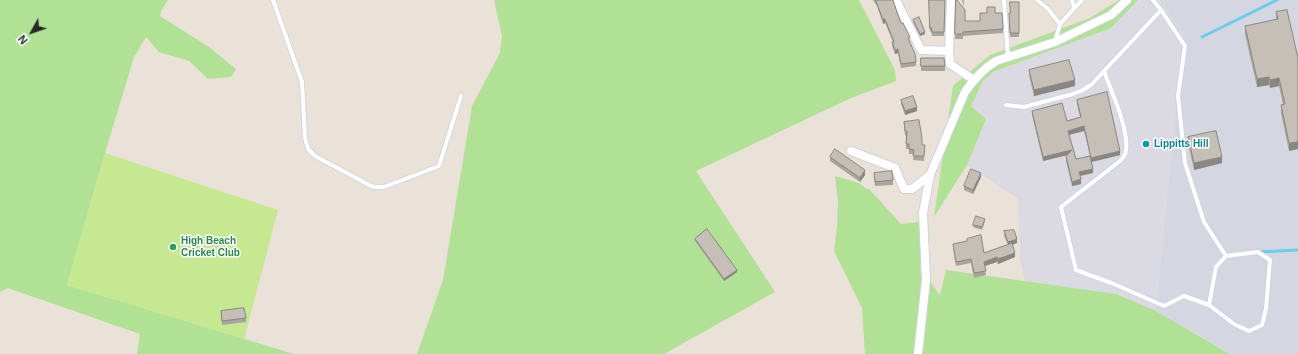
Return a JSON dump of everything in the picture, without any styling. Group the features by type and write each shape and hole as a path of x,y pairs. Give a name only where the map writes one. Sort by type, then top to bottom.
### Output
{"street":[{"path":"896,0 921,50 949,51"},
{"path":"950,0 950,64 974,80"},
{"path":"918,354 926,280 923,213 930,175 965,92 974,80 988,66 996,61 1055,42 1111,15 1127,0"},
{"path":"851,151 894,168 904,189 912,189 930,175"}],"lane":[{"path":"273,0 302,82 305,138 308,149 315,156 371,186 384,187 439,166 462,96"},
{"path":"1004,0 1008,58"},
{"path":"1037,0 1048,9 1060,24"},
{"path":"1072,0 1074,8"},
{"path":"1055,42 1060,24 1082,0"},
{"path":"1153,0 1185,46 1178,96 1185,163 1204,222 1226,256"},
{"path":"1006,105 1024,107 1083,90 1092,84 1161,10"},
{"path":"1104,71 1123,126 1126,140 1126,152 1120,161 1061,207 1076,270 1114,284 1164,306 1184,296 1209,305 1234,324 1249,331 1262,325 1266,309 1270,260 1258,252 1226,256 1216,267 1209,305"}],"shaded area":[{"path":"1138,0 1160,0 1183,33 1156,311 1116,294 1025,282 1020,258 1018,199 967,165 986,119 971,106 983,81 993,72 1111,28"},
{"path":"1160,0 1298,0 1298,354 1231,354 1156,311 1183,33"}],"green space":[{"path":"0,0 168,0 161,11 160,16 209,47 236,69 231,77 208,79 189,61 159,52 146,37 134,57 67,285 294,354 137,354 140,334 8,288 0,292"},
{"path":"494,0 859,0 895,70 896,81 851,98 696,171 775,292 664,354 417,354 443,280 472,106 500,53 502,36"},
{"path":"1119,0 1138,0 1111,28 993,72 983,81 971,106 986,119 967,165 934,217 953,86 990,55 1090,18"},
{"name":"High Beach Cricket Club","path":"105,153 278,210 244,339 67,285"},
{"path":"835,176 859,183 870,190 901,224 926,221 928,245 920,268 940,295 946,270 1116,294 1156,311 1230,354 865,354 862,308 834,251 838,202"}],"building":[{"path":"876,0 893,0 900,21 902,24 903,23 910,37 908,38 915,54 916,62 901,64 898,49 895,50 892,42 894,42"},
{"path":"929,0 945,0 944,32 932,32 931,27 930,28"},
{"path":"956,0 965,10 965,21 980,21 980,13 987,13 987,7 995,7 995,13 1002,13 1003,29 955,34"},
{"path":"1010,2 1019,2 1019,33 1010,33"},
{"path":"1287,10 1298,58 1298,142 1289,143 1281,105 1285,104 1279,78 1270,80 1269,77 1257,79 1245,26 1278,19 1276,12"},
{"path":"919,17 925,32 920,34 913,20"},
{"path":"921,58 944,58 945,66 921,66"},
{"path":"1069,60 1075,80 1034,90 1029,70"},
{"path":"1107,92 1120,151 1091,158 1084,126 1068,131 1076,159 1090,156 1093,169 1079,172 1081,179 1072,182 1066,156 1072,150 1043,157 1032,111 1062,103 1067,121 1081,117 1077,100"},
{"path":"913,96 917,107 905,111 901,100"},
{"path":"919,120 922,145 925,145 924,156 913,156 914,150 909,149 909,144 906,144 907,131 905,131 904,122"},
{"path":"1216,131 1222,157 1194,163 1188,137"},
{"path":"835,149 865,170 860,178 830,157"},
{"path":"971,169 981,173 973,190 964,186"},
{"path":"892,171 893,180 875,182 874,173"},
{"path":"976,216 985,219 982,227 973,225"},
{"path":"707,229 737,270 724,279 695,239"},
{"path":"1014,230 1017,239 1008,242 1004,231"},
{"path":"981,235 984,253 1012,243 1015,253 984,262 986,271 974,273 971,259 956,262 953,244 967,241 967,239"},
{"path":"244,308 246,318 222,321 221,311"}],"waterway":[{"path":"1202,37 1277,0"},
{"path":"1258,252 1298,250"}],"place":[{"name":"Lippitts Hill","path":"1146,144"},
{"name":"High Beach Cricket Club","path":"173,247"}]}
